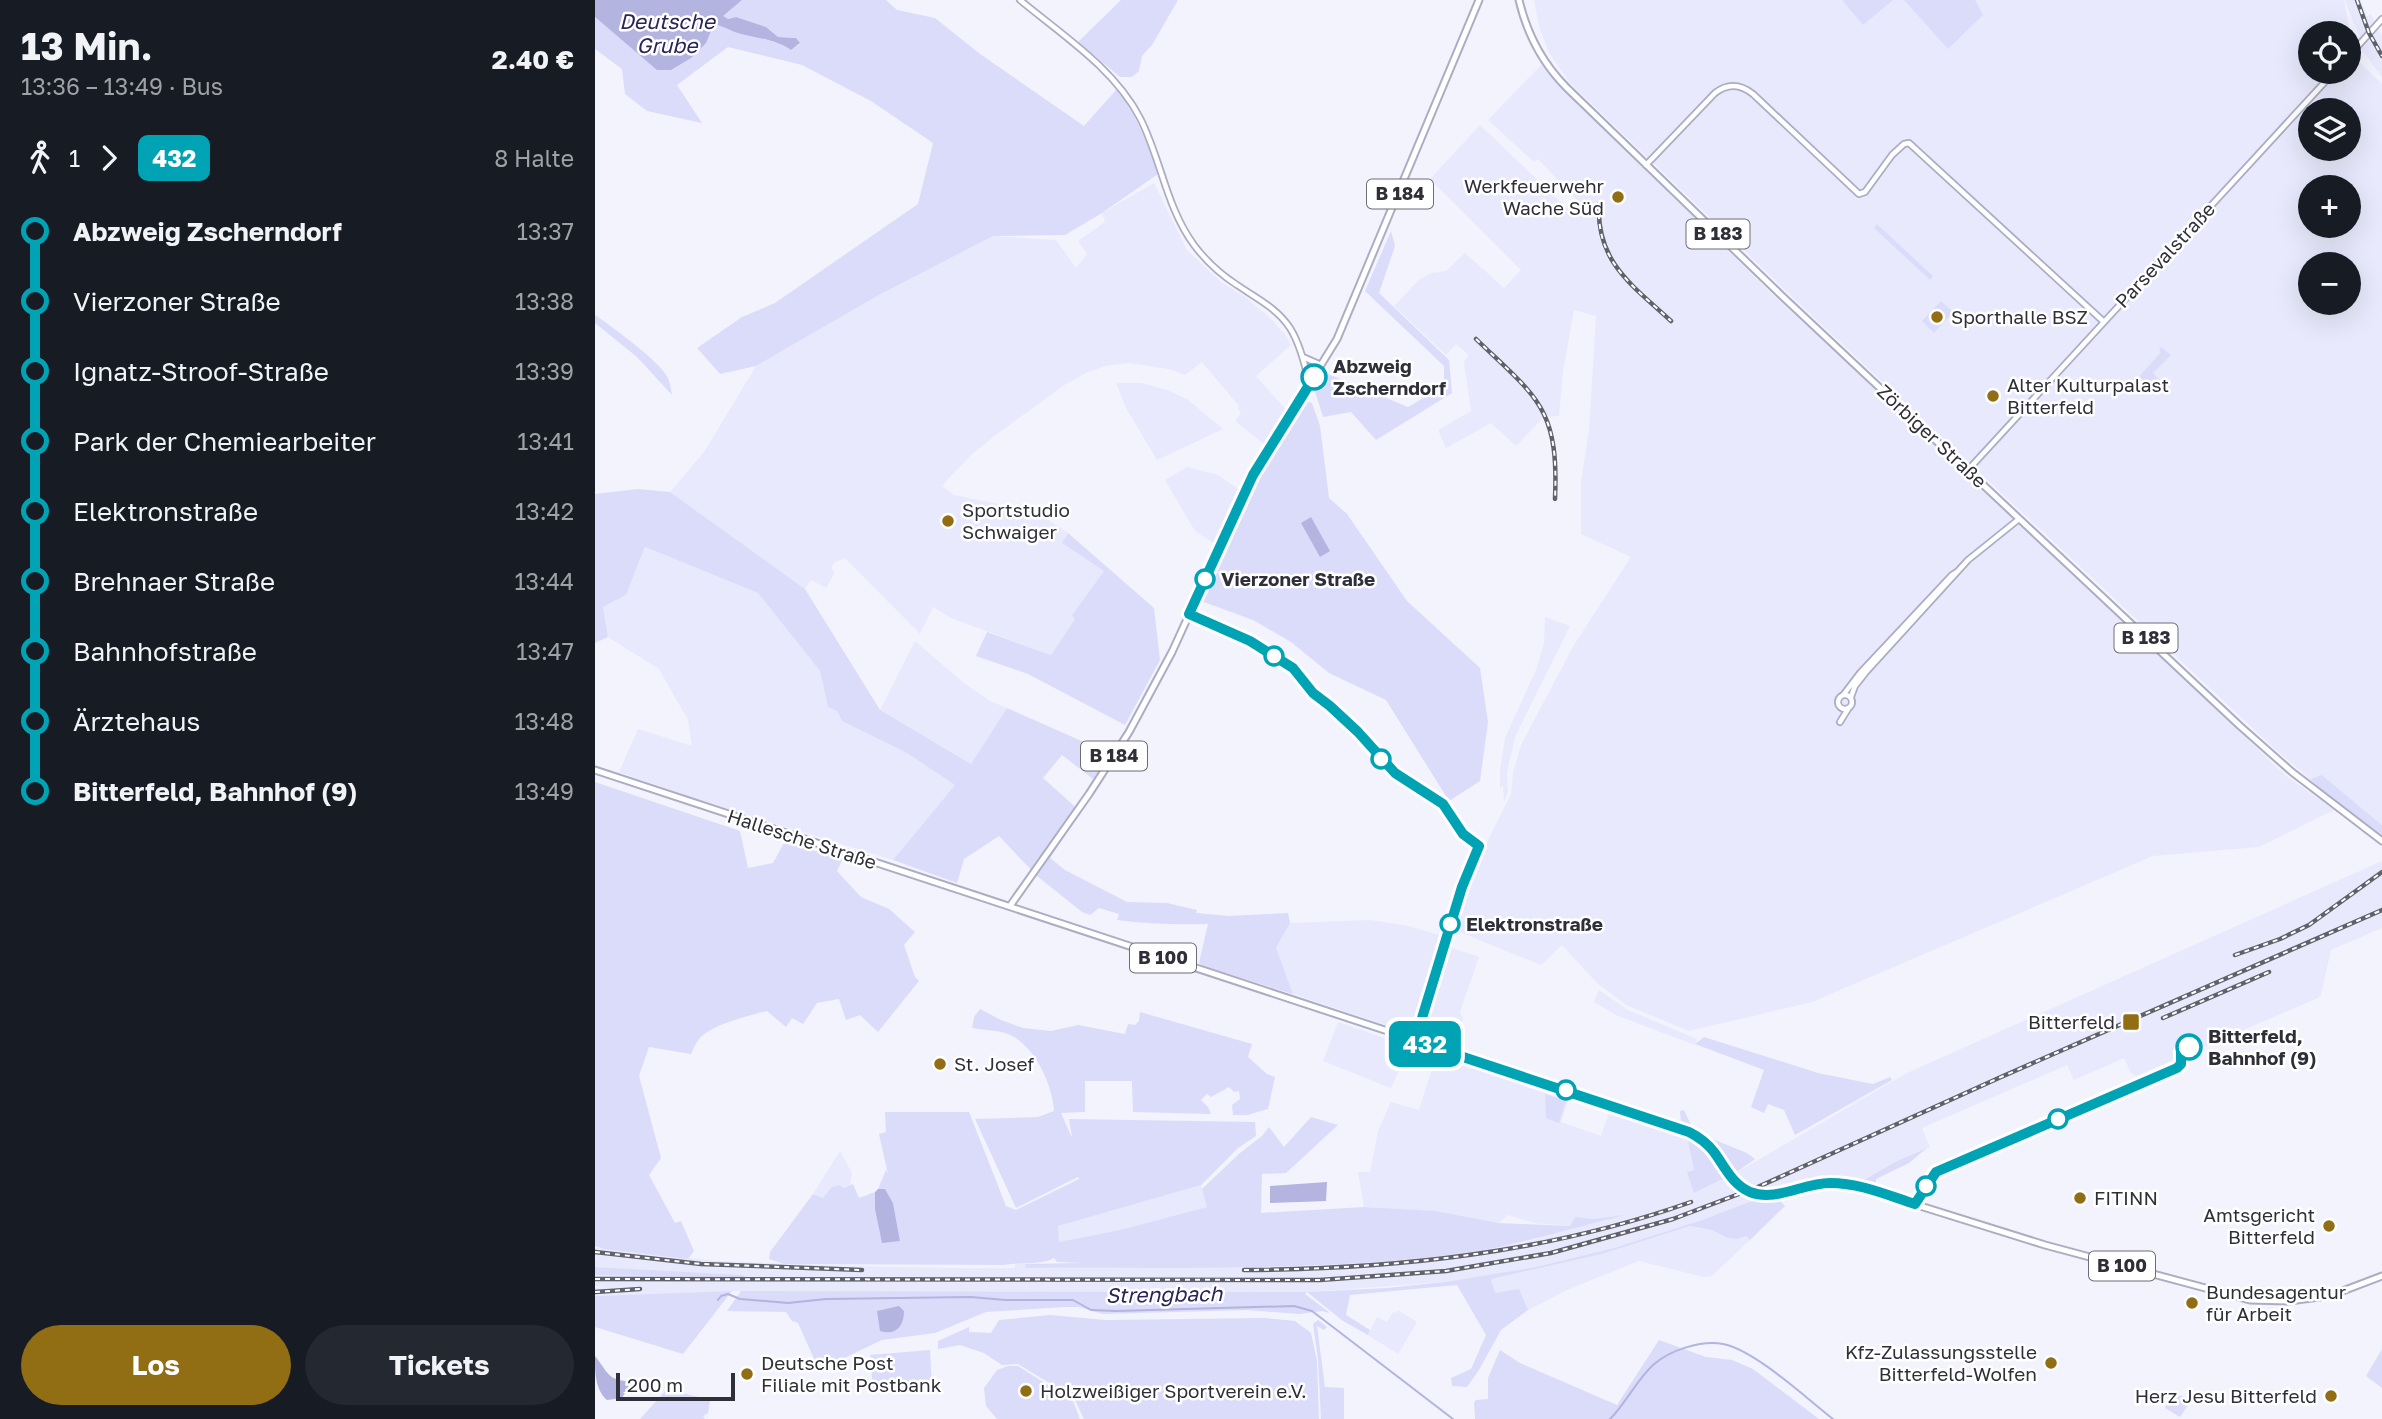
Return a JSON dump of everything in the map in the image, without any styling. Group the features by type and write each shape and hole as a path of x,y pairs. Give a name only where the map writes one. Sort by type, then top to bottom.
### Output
{"main road":[{"name":"B 184","path":"1010,906 1110,762 1152,690 1253,475 1345,324 1479,0"},
{"name":"Zörbiger Straße","path":"1519,0 1534,43 1553,73 1646,165 2281,763 2382,841"},
{"name":"Hallesche Straße","path":"595,770 1010,906"},
{"name":"B 100","path":"1010,906 1681,1128 1705,1142 1735,1182 1747,1191 1762,1195 1780,1194 1816,1184 1853,1185 2045,1245 2250,1300 2289,1301 2319,1297 2382,1276"}],"street":[{"path":"1020,0 1098,65 1125,94 1142,121 1175,211 1192,242 1224,276 1275,311 1290,329 1302,356 1309,384"},
{"path":"2361,42 2382,19"},
{"name":"Parsevalstraße","path":"1968,470 2323,84"},
{"path":"1646,165 1715,93 1730,86 1739,86 1753,94 1854,191 1861,194 1867,190 1895,151 1909,143 2104,322"},
{"path":"1302,356 1321,365"},
{"path":"1959,570 1868,664 1838,700 1841,708 1840,722 1852,704 1851,697 1855,686 1866,672 1972,556 2019,519"},
{"path":"1844,694 1851,697"},
{"path":"1841,708 1848,709"}],"shaded area":[{"path":"742,0 886,0 897,10 935,18 980,54 1084,126 1117,89 1141,130 1158,174 1065,235 993,236 879,295 756,366 720,374 697,348 742,317 775,303 918,204 933,143 871,101 802,65 728,47 677,85 702,123 647,111 625,94 622,69 595,49 595,17 657,69 714,23 738,33 772,41 791,50 800,44 796,38 778,37 766,27 736,17 728,19 722,16"},
{"path":"1121,0 1178,0 1152,45 1142,56 1139,71 1132,77 1120,77 1078,42"},
{"path":"1534,0 2344,0 2348,21 2298,21 2298,84 2361,84 2361,64 2382,84 2382,825 2322,775 2310,779 2275,749 1808,312 1570,83 1549,53 1539,26"},
{"path":"1842,0 1893,0 1863,25"},
{"path":"1904,0 1975,0 1983,15 1948,49"},
{"path":"2345,0 2361,0 2367,16 2371,14 2382,36 2382,77 2361,49 2361,21 2353,21"},
{"path":"1542,64 1554,80 1775,297 1965,470 2285,775 2334,810 2259,847 2153,856 1812,1002 1689,1031 1626,1005 1597,983 1562,945 1541,965 1450,928 1477,862 1511,794 1513,773 1521,745 1574,645 1631,557 1581,534 1581,481 1589,430 1596,316 1574,310 1563,371 1559,416 1544,417 1516,446 1491,423 1446,448 1438,430 1471,411 1464,362 1469,355 1456,344 1446,355 1394,306 1420,279 1431,273 1446,271 1465,253 1504,288 1521,270 1430,179 1480,125 1576,214 1571,208 1578,201 1538,159 1534,162 1488,120"},
{"path":"1154,183 1187,250 1221,282 1248,299 1287,337 1291,345 1256,376 1287,411 1268,442 1263,443 1235,421 1241,413 1239,406 1202,362 1185,375 1169,369 1129,363 1105,366 1066,384 972,454 942,486 954,495 1044,517 1068,533 1062,543 1104,571 1072,615 1075,619 1051,655 951,618 933,607 920,634 845,558 835,562 831,568 835,572 826,588 811,580 805,589 670,492 704,452 756,366 879,295 993,236 1056,240 1076,268 1087,254 1078,241 1105,222 1102,213"},
{"path":"1877,224 1933,276 1930,280 1874,228"},
{"path":"1391,231 1395,246 1379,293 1449,360 1452,393 1376,440 1351,412 1323,417 1314,388 1323,372 1408,407 1444,386 1444,366 1365,291"},
{"name":"Sporthalle BSZ","path":"1941,301 1953,312 1934,333 1922,321"},
{"path":"595,315 664,371 672,395 637,357 595,323"},
{"path":"2161,347 2171,355 2153,373 2161,381 2155,389 2141,378 2128,389 2161,352"},
{"path":"1116,383 1141,383 1167,390 1187,399 1223,429 1157,460 1127,410"},
{"path":"1306,401 1312,403 1320,426 1329,498 1347,514 1407,601 1480,668 1488,722 1480,781 1449,801 1386,700 1329,673 1291,642 1253,620 1201,601 1239,511"},
{"path":"1187,467 1218,475 1240,490 1215,544 1195,531 1165,480"},
{"path":"638,489 670,492 805,589 880,710 971,764 1007,708 1111,754 1093,779 1062,755 1043,778 1081,812 1050,858 1065,870 1127,902 1167,903 1197,910 1196,913 1229,916 1288,913 1290,923 1276,948 1293,994 1199,963 1208,924 1117,920 1119,914 1099,908 1090,915 1082,912 1037,876 999,836 964,859 957,883 893,860 955,785 907,753 842,721 837,711 828,707 820,671 758,593 645,547 626,595 603,607 608,637 595,643 595,494"},
{"path":"1068,533 1154,608 1160,660 1125,725 1028,674 976,656 987,632 1051,655 1075,619 1072,615 1104,571 1062,543"},
{"path":"645,547 758,593 820,671 828,706 837,711 842,721 907,753 955,785 893,860 696,799 619,772 638,729 692,746 688,720 659,669 608,637 603,607 626,595"},
{"path":"1545,617 1570,626 1515,737 1507,773 1508,792 1504,802 1503,786 1500,788 1500,770 1505,738 1536,670 1544,644"},
{"path":"915,641 965,684 990,701 1007,708 971,764 880,710"},
{"path":"2322,775 2382,825 2382,835 2310,779"},
{"path":"595,782 740,831 748,868 773,863 784,843 843,858 837,871 861,897 889,909 915,932 904,945 915,977 919,981 878,1032 860,1015 846,1020 839,999 817,1003 803,1024 792,1018 786,1027 767,1011 731,1021 705,1034 691,1054 649,1047 639,1076 661,1158 649,1175 675,1223 681,1221 694,1251 688,1259 595,1246"},
{"path":"2382,861 2382,928 2331,950 2321,995 2318,998 2136,1076 2131,1073 2124,1058 2074,1080 2067,1065 1922,1128 1930,1147 1897,1161 1864,1180 1820,1175 1702,1220 1614,1248 1536,1267 1445,1282 1307,1292 732,1291 595,1296 595,1288 606,1287 595,1286 595,1275 744,1275 595,1267 595,1259 598,1258 595,1257 595,1248 717,1261 848,1266 1301,1266 1438,1256 1530,1241 1617,1216 1592,1219 1575,1217 1571,1226 1535,1223 1508,1215 1499,1223 1436,1211 1364,1207 1358,1172 1370,1172 1378,1131 1391,1102 1419,1110 1437,1053 1568,1100 1561,1122 1601,1136 1609,1113 1689,1139 1694,1170 1688,1172 1694,1193 1734,1174 1907,1073"},
{"path":"1370,920 1408,926 1443,936 1413,1033 1293,994 1283,969 1276,948 1290,923"},
{"path":"1446,946 1479,957 1460,1012 1463,1018 1455,1047 1422,1035"},
{"path":"1599,990 1628,1010 1697,1039 1695,1045 1616,1015 1594,1002"},
{"path":"980,1009 1023,1028 1051,1031 1078,1025 1125,1034 1128,1024 1135,1025 1139,1021 1140,1012 1252,1044 1248,1057 1267,1074 1275,1077 1268,1109 1247,1115 1233,1115 1232,1105 1240,1099 1239,1091 1234,1092 1229,1087 1211,1097 1207,1094 1201,1100 1211,1114 1133,1112 1132,1081 1085,1081 1085,1112 1061,1113 1072,1138 1069,1119 1255,1122 1256,1136 1238,1148 1201,1185 1058,1226 1059,1242 1120,1230 1207,1207 1202,1189 1269,1127 1284,1147 1311,1117 1338,1125 1286,1173 1262,1174 1261,1213 1364,1207 1436,1211 1499,1223 1570,1226 1575,1217 1592,1219 1625,1215 1485,1250 1410,1259 1301,1266 1026,1268 1025,1264 1083,1263 1057,1262 1054,1258 1044,1262 1005,1265 784,1264 769,1259 770,1252 813,1194 823,1198 832,1187 839,1185 844,1188 853,1184 859,1198 875,1192 875,1209 900,1241 893,1203 885,1189 878,1189 886,1170 888,1174 879,1134 886,1132 885,1112 969,1112 1006,1206 1016,1210 1079,1179 1078,1177 1016,1208 975,1119 1038,1117 1054,1111 1053,1101 1040,1065 1024,1045 1005,1033 972,1028 974,1017"},
{"path":"1338,1022 1407,1046 1409,1049 1391,1088 1323,1061"},
{"path":"1704,1037 1818,1073 1873,1084 1890,1077 1892,1080 1795,1135 1784,1110 1768,1104 1764,1113 1751,1107 1764,1070 1695,1044"},
{"path":"1545,1094 1566,1101 1559,1123 1546,1118"},
{"path":"1613,1110 1686,1135 1709,1153 1725,1178 1694,1193 1687,1172 1694,1170 1688,1141 1681,1135"},
{"path":"1684,1110 1692,1127 1755,1159 1734,1174 1706,1138 1681,1122 1680,1111"},
{"path":"1927,1148 1909,1163 1876,1179 1876,1186 1841,1179 1810,1180 1808,1177 1835,1175 1864,1180"},
{"path":"840,1151 852,1173 850,1185 823,1198 813,1194"},
{"path":"1201,1185 1207,1207 1120,1230 1059,1242 1058,1226"},
{"path":"1781,1198 1785,1206 1750,1240 1746,1236 1727,1238 1712,1230 1690,1226 1602,1254 1491,1279 1495,1293 1519,1289 1528,1310 1501,1330 1467,1387 1452,1386 1451,1378 1471,1369 1486,1335 1457,1285 1350,1295 1346,1315 1370,1330 1368,1335 1343,1321 1307,1292 1445,1282 1536,1267 1614,1248 1757,1199"},
{"path":"1690,1226 1712,1230 1727,1238 1746,1236 1750,1240 1712,1276 1704,1277 1639,1261 1567,1290 1528,1310 1519,1290 1494,1293 1491,1279 1602,1254"},
{"path":"595,1267 744,1275 595,1275"},
{"path":"732,1291 683,1354 595,1327 595,1296"},
{"path":"741,1291 1307,1292 1305,1294 1330,1313 1322,1311 1299,1314 1248,1310 1103,1314 1079,1307 986,1312 935,1333 882,1340 819,1370 798,1323 792,1321 786,1312 727,1311"},
{"path":"1398,1310 1416,1321 1416,1324 1398,1354 1368,1335 1377,1317 1387,1322 1393,1312"},
{"path":"1050,1315 1106,1320 1265,1318 1295,1321 1311,1333 1317,1361 1319,1419 1084,1419 1074,1398 1018,1364 1002,1365 984,1353 960,1345 938,1349 938,1341 969,1327 969,1332 991,1333 999,1320"},
{"path":"1318,1320 1327,1327 1324,1330 1317,1326 1325,1387 1344,1388 1344,1419 1321,1419 1313,1324"},
{"path":"1659,1340 1706,1357 1732,1360 1753,1369 1819,1419 1475,1419 1474,1402 1488,1399 1488,1378 1500,1350 1520,1363 1617,1405"},
{"path":"2382,1349 2382,1388 2366,1376"},
{"path":"930,1350 932,1387 873,1391 870,1355"},
{"path":"1018,1366 1073,1401 1080,1419 997,1419 986,1406 984,1388 997,1370"},
{"path":"667,1389 710,1400 708,1413 703,1416 705,1419 640,1419"},
{"path":"2170,1393 2185,1397 2188,1405 2180,1417 2165,1408"}],"water":[{"name":"Deutsche Grube","path":"595,0 742,0 723,16 728,19 736,17 766,27 778,37 796,38 800,43 791,50 773,41 714,24 706,43 691,58 671,70 657,70 595,17"},
{"path":"1311,517 1330,551 1320,557 1301,523"},
{"path":"1327,1182 1326,1201 1270,1203 1270,1186"},
{"path":"885,1189 893,1203 900,1241 882,1243 875,1209 875,1192"},
{"path":"899,1306 904,1311 901,1325 895,1331 880,1331 877,1311"},
{"path":"595,1356 613,1378 632,1381 622,1398 607,1400 603,1396 597,1380"}],"waterway":[{"name":"Strengbach","path":"718,1300 728,1294 740,1299 788,1303 826,1299 971,1297 1073,1300 1091,1310 1116,1311 1294,1306 1312,1311 1453,1419"},
{"name":"Strengbach","path":"1610,1419 1653,1365 1686,1347 1705,1343 1723,1344 1750,1355 1833,1419"}],"railway":[{"path":"2357,0 2369,33 2382,56"},
{"path":"1599,204 1600,224 1610,257 1630,283 1671,321"},
{"path":"1476,339 1515,376 1540,407 1553,443 1555,499"},
{"path":"2235,955 2309,925 2382,872"},
{"path":"595,1279 1320,1280 1446,1271 1551,1253 1673,1219 1760,1186 2382,910"},
{"path":"2163,1018 2269,972"},
{"path":"1244,1270 1358,1266 1471,1255 1582,1234 1691,1202"},
{"path":"595,1252 701,1264 862,1270"},
{"path":"595,1292 640,1289"}],"bus line":[{"name":"432","path":"1314,377 1253,475 1189,614 1250,641 1297,671 1313,693 1358,732 1395,773 1443,804 1463,834 1479,846 1444,941 1415,1041 1689,1132 1713,1150 1735,1182 1753,1193 1780,1194 1816,1184 1833,1183 1865,1188 1915,1204 1919,1194 1936,1172 2177,1068 2181,1064 2181,1052 2189,1047"}],"place":[{"name":"Werkfeuerwehr Wache Süd","path":"1618,197"},
{"name":"Sporthalle BSZ","path":"1937,317"},
{"name":"Abzweig Zscherndorf","path":"1314,377"},
{"name":"Alter Kulturpalast Bitterfeld","path":"1993,396"},
{"name":"Sportstudio Schwaiger","path":"948,521"},
{"name":"Vierzoner Straße","path":"1205,579"},
{"name":"Elektronstraße","path":"1450,924"},
{"name":"Bitterfeld","path":"2131,1022"},
{"name":"Bitterfeld, Bahnhof (9)","path":"2189,1047"},
{"name":"St. Josef","path":"940,1064"},
{"name":"FITINN","path":"2080,1198"},
{"name":"Amtsgericht Bitterfeld","path":"2329,1226"},
{"name":"Bundesagentur für Arbeit","path":"2192,1303"},
{"name":"Kfz-Zulassungsstelle Bitterfeld-Wolfen","path":"2051,1363"},
{"name":"Deutsche Post Filiale mit Postbank","path":"747,1374"},
{"name":"Holzweißiger Sportverein e.V.","path":"1026,1391"},
{"name":"Herz Jesu Bitterfeld","path":"2331,1396"}]}
